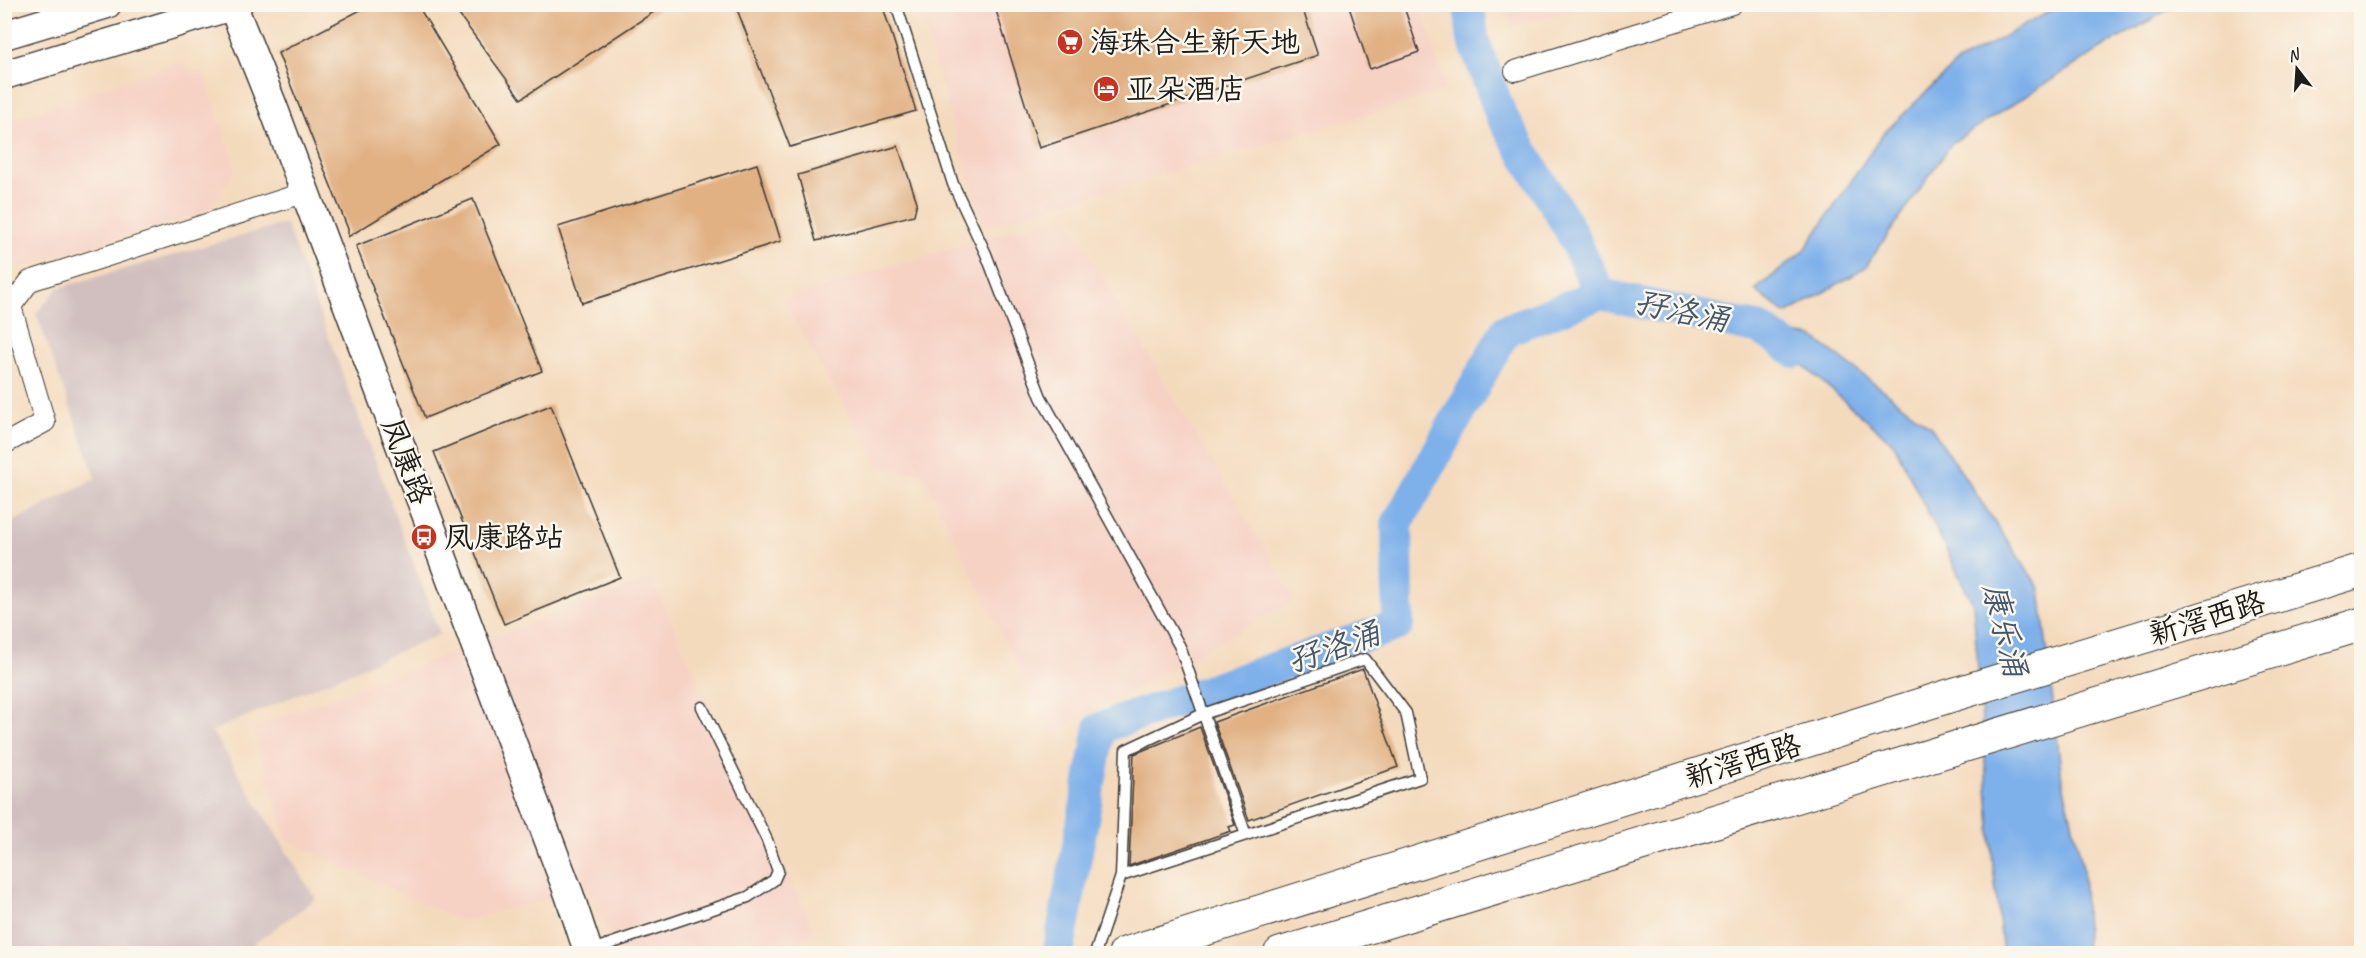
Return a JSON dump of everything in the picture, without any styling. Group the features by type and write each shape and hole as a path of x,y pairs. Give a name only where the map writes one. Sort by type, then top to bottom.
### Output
{"highway":[{"name":"新滘西路","path":"1125,954 1949,696 2361,570"},
{"name":"新滘西路","path":"1280,954 1961,744 2361,624"}],"street":[{"path":"4,35 107,4"},
{"path":"1515,71 1732,4"},
{"path":"4,75 234,5"},
{"name":"凤康路","path":"234,5 589,952"},
{"path":"4,444 45,422 11,306 30,280 306,192"}],"lane":[{"path":"896,4 953,184 986,254 1041,398 1180,647 1246,835"},
{"path":"1095,954 1120,876 1126,750 1203,714 1365,659 1406,713 1419,778 1120,876"},
{"path":"589,952 748,897 774,880 778,871 767,840 702,707"}],"shaded area":[{"path":"1506,4 1596,5 1511,27"},
{"path":"918,5 1421,5 1446,91 983,227"},
{"path":"176,62 204,74 236,168 209,212 8,271 5,276 5,123"},
{"path":"1065,215 1295,600 1051,735 923,474 880,467 782,299"},
{"path":"286,223 440,634 212,731 316,899 240,953 5,953 5,526 96,478 36,314 58,288"},
{"path":"4,377 14,408 5,414 4,414"},
{"path":"651,578 816,935 768,953 617,953 590,888 461,921 288,841 252,728"}],"water":[{"path":"2061,5 2177,5 2110,43 1953,142 1864,269 1786,314 1755,290 1804,251 1882,135 1957,62"},
{"name":"康乐涌","path":"1761,329 1813,337 1931,427 2040,589 2062,779 2083,868 2087,953 2003,953 1993,866 1973,604 1894,444"}],"building":[{"path":"372,4 417,4 501,144 348,237 348,229 278,53"},
{"path":"451,4 666,4 521,99"},
{"path":"735,4 882,4 916,111 790,147"},
{"path":"994,4 1301,4 1318,55 1039,148"},
{"path":"1348,4 1403,4 1419,52 1370,69"},
{"path":"898,146 917,202 914,215 816,241 798,175"},
{"path":"757,164 781,241 582,303 558,227"},
{"path":"473,199 542,371 425,418 356,246"},
{"path":"551,405 620,577 504,624 434,452"},
{"path":"1363,669 1398,767 1249,820 1214,722"},
{"path":"1200,727 1235,825 1229,827 1231,831 1129,866 1134,754"}],"waterway":[{"path":"1469,4 1473,39 1501,115 1570,230 1600,294"},
{"name":"孖洛涌","path":"1058,954 1100,728 1398,625 1397,524 1506,330 1600,294 1761,329 1795,352"}],"place":[{"name":"海珠合生新天地","path":"1070,42"},
{"name":"亚朵酒店","path":"1106,89"},
{"name":"凤康路站","path":"424,537"}]}
